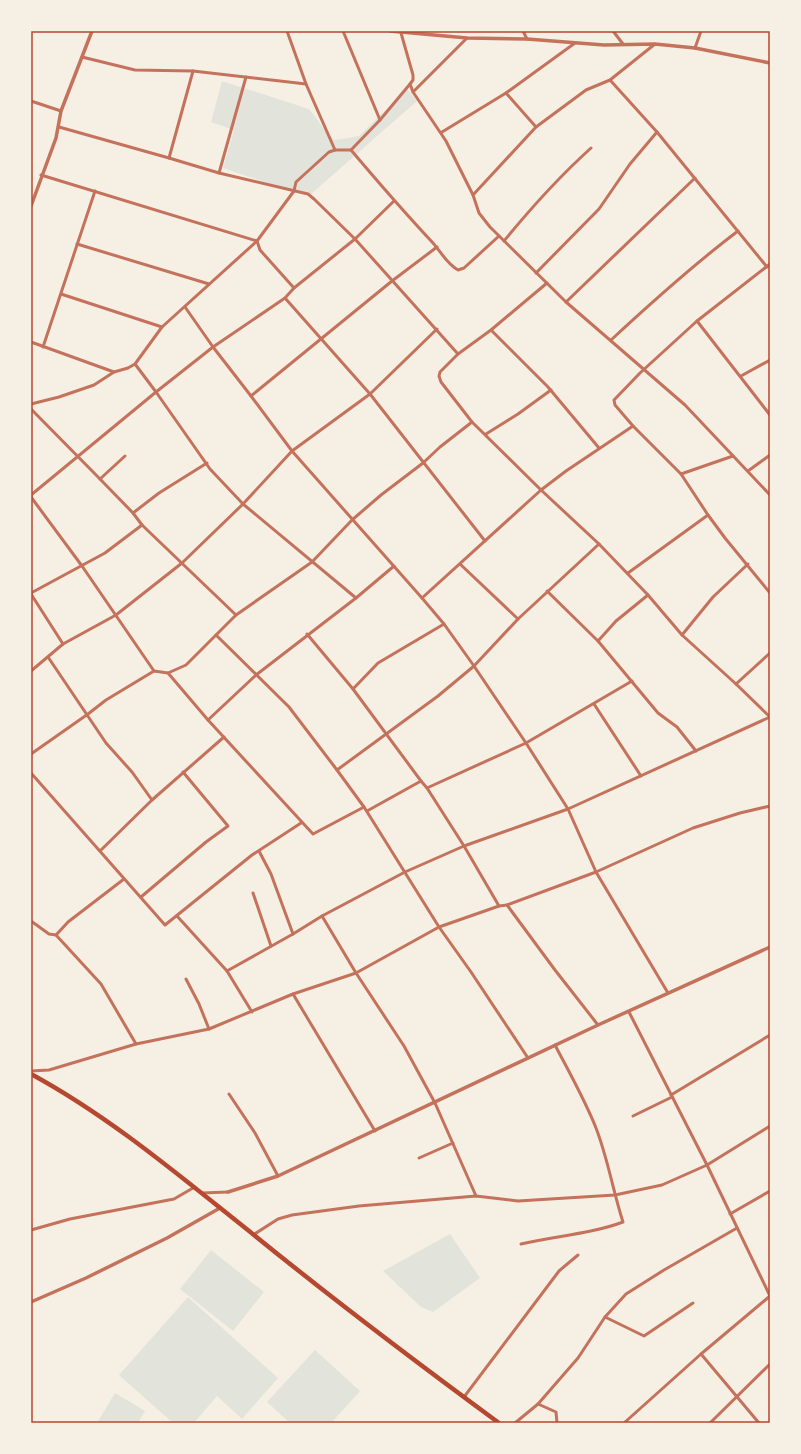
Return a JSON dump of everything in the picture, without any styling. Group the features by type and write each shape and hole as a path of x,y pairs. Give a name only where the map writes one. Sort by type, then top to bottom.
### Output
{"main road":[{"path":"31,1073 67,1094 116,1127 383,1337 499,1423"}],"street":[{"path":"31,206 59,127 61,110 92,31"},
{"path":"287,31 306,84 335,150"},
{"path":"343,31 380,120"},
{"path":"390,31 467,38 527,39 604,45 655,44 696,48 770,63"},
{"path":"522,31 527,39"},
{"path":"613,31 623,44"},
{"path":"696,48 701,31"},
{"path":"31,404 59,397 94,385 114,372 128,368 135,364 162,327 257,241 294,191 296,182 329,152 335,150 351,150 380,120 413,80 413,75 401,33"},
{"path":"413,92 467,38"},
{"path":"442,132 506,93 575,42"},
{"path":"473,195 536,127 586,90 610,80 655,44"},
{"path":"82,57 136,70 193,71 306,84"},
{"path":"169,158 193,71"},
{"path":"219,173 246,77"},
{"path":"610,80 657,132 767,266"},
{"path":"410,84 413,92 442,132 473,195 479,213 490,227 566,302 686,405 770,496"},
{"path":"506,93 536,127"},
{"path":"31,101 61,110"},
{"path":"59,127 219,173 308,194 355,238 392,281 437,328 458,354"},
{"path":"536,273 599,209 630,164 657,132"},
{"path":"504,241 527,212 574,163 591,148"},
{"path":"351,150 394,201 452,266 458,270 464,268 499,236"},
{"path":"41,175 257,241"},
{"path":"566,302 695,178"},
{"path":"43,347 95,191"},
{"path":"154,671 82,566 31,496 156,392 213,347 285,298 294,288 355,238 394,201"},
{"path":"612,340 661,294 738,231"},
{"path":"257,241 260,250 294,288"},
{"path":"77,244 209,284"},
{"path":"251,396 392,281 437,248"},
{"path":"770,264 698,321 644,369 614,400 615,405 633,426 681,474 725,538 748,564 770,593"},
{"path":"227,971 322,916 405,872 464,846 568,810 770,717 682,635 628,573 472,422 441,382 439,376 440,372 458,354 491,330 547,283"},
{"path":"61,294 162,327"},
{"path":"285,298 370,394 484,541"},
{"path":"185,307 213,347 292,451 422,598 444,624 474,666 526,743 568,810 596,872 668,994"},
{"path":"698,321 770,415"},
{"path":"31,671 63,644 116,615 182,563 243,504 292,451 370,394 437,328"},
{"path":"491,330 551,390 599,448"},
{"path":"31,342 114,372"},
{"path":"741,376 770,360"},
{"path":"135,364 207,463 243,504 356,598"},
{"path":"486,434 518,414 551,390"},
{"path":"31,409 134,513 142,525 236,615"},
{"path":"31,754 106,700 154,671 168,672 186,665 236,615 312,562 352,520 472,422"},
{"path":"422,598 541,490 599,448 633,426"},
{"path":"748,471 770,455"},
{"path":"100,479 125,456"},
{"path":"681,474 733,456"},
{"path":"134,513 159,493 207,463"},
{"path":"628,573 708,515"},
{"path":"63,644 31,594 105,553 142,525"},
{"path":"337,770 438,696 474,666 518,619 599,544"},
{"path":"460,564 518,619"},
{"path":"682,635 713,597 748,564"},
{"path":"208,720 256,675 307,634 356,598 394,566"},
{"path":"547,591 598,642 658,713 677,727 696,750"},
{"path":"598,642 616,621 648,595"},
{"path":"353,689 378,663 444,624"},
{"path":"307,634 353,689 427,788 464,846 499,906"},
{"path":"216,636 289,707 337,770 367,811 439,928 471,972 528,1058"},
{"path":"736,684 770,653"},
{"path":"48,657 88,714 106,743 132,772 152,800"},
{"path":"168,672 208,720 313,834 364,807"},
{"path":"427,788 526,743 632,681"},
{"path":"594,704 641,776"},
{"path":"100,851 152,800 224,737"},
{"path":"141,897 206,842 228,826 183,772"},
{"path":"31,773 165,924 252,855 301,822"},
{"path":"367,811 421,781"},
{"path":"31,1073 49,1070 136,1044 209,1029 292,994 356,972 439,928 596,872 693,828 740,813 770,806"},
{"path":"259,851 271,874 293,934"},
{"path":"56,935 68,922 124,879"},
{"path":"253,893 271,946"},
{"path":"507,905 598,1025"},
{"path":"177,916 227,971 252,1012"},
{"path":"322,916 404,1046 453,1142 476,1196"},
{"path":"31,921 49,934 56,935 101,984 136,1044"},
{"path":"200,1193 228,1192 278,1176 598,1025 770,948"},
{"path":"186,979 199,1004 209,1029"},
{"path":"292,994 375,1131"},
{"path":"624,1423 701,1354 770,1296 707,1165 629,1012"},
{"path":"633,1116 672,1096 770,1035"},
{"path":"521,1244 544,1238 604,1229 624,1222 615,1195 605,1154 595,1126 555,1045"},
{"path":"229,1094 255,1133 278,1176"},
{"path":"253,1235 278,1219 292,1215 359,1206 476,1196 518,1201 615,1195 662,1185 707,1165 770,1126"},
{"path":"419,1158 453,1142"},
{"path":"31,1230 70,1219 174,1199 193,1188"},
{"path":"730,1214 770,1191"},
{"path":"31,1302 86,1278 167,1238 220,1208"},
{"path":"515,1423 538,1404 578,1358 606,1317 626,1294 664,1270 737,1228"},
{"path":"464,1397 559,1271 578,1256"},
{"path":"606,1317 644,1336 693,1303"},
{"path":"701,1354 759,1423"},
{"path":"710,1423 770,1364"},
{"path":"538,1404 556,1412 557,1423"}],"shaded area":[{"path":"222,81 309,109 328,134 335,140 359,136 407,89 417,101 310,195 296,193 223,168 234,130 211,122"},
{"path":"450,1234 480,1278 433,1312 421,1307 383,1271"},
{"path":"211,1250 264,1292 233,1331 180,1289"},
{"path":"188,1297 278,1378 242,1419 217,1396 194,1423 173,1423 119,1375"},
{"path":"315,1350 360,1391 331,1423 290,1423 267,1402"},
{"path":"115,1393 145,1411 138,1423 97,1423"}]}
